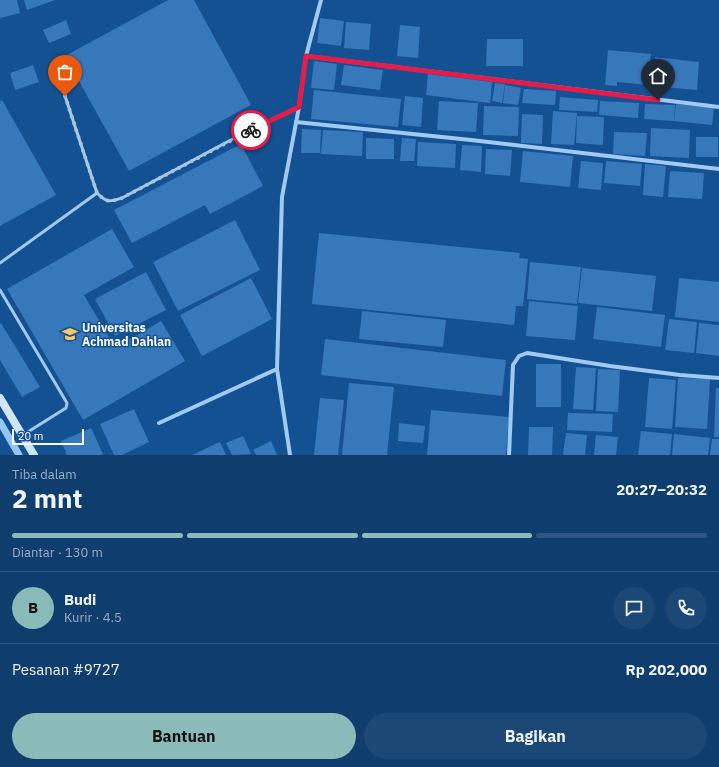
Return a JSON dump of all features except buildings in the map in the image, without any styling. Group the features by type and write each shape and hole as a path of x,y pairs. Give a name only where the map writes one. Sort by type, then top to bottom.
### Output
{"main road":[{"path":"0,398 34,455"}],"street":[{"path":"290,455 276,369 282,197 299,107 306,56 321,0"},
{"path":"306,56 719,107"},
{"path":"296,122 463,139 719,169"},
{"path":"509,455 513,365 519,356 526,353 610,366 680,375 719,378"},
{"path":"159,423 276,369"}],"lane":[{"path":"65,96 97,193 103,199 108,201 122,198 259,125 299,107"},
{"path":"0,263 97,193"},
{"path":"0,290 67,403 66,408 22,436"},
{"path":"0,300 5,298"}],"waterway":[{"path":"0,422 19,455"}],"way so far":[{"path":"65,96 97,193 103,199 108,201 122,198 251,130"}],"place":[{"name":"Universitas Achmad Dahlan","path":"70,334"}],"route":[{"path":"251,130 299,107 306,56 658,100"}]}
